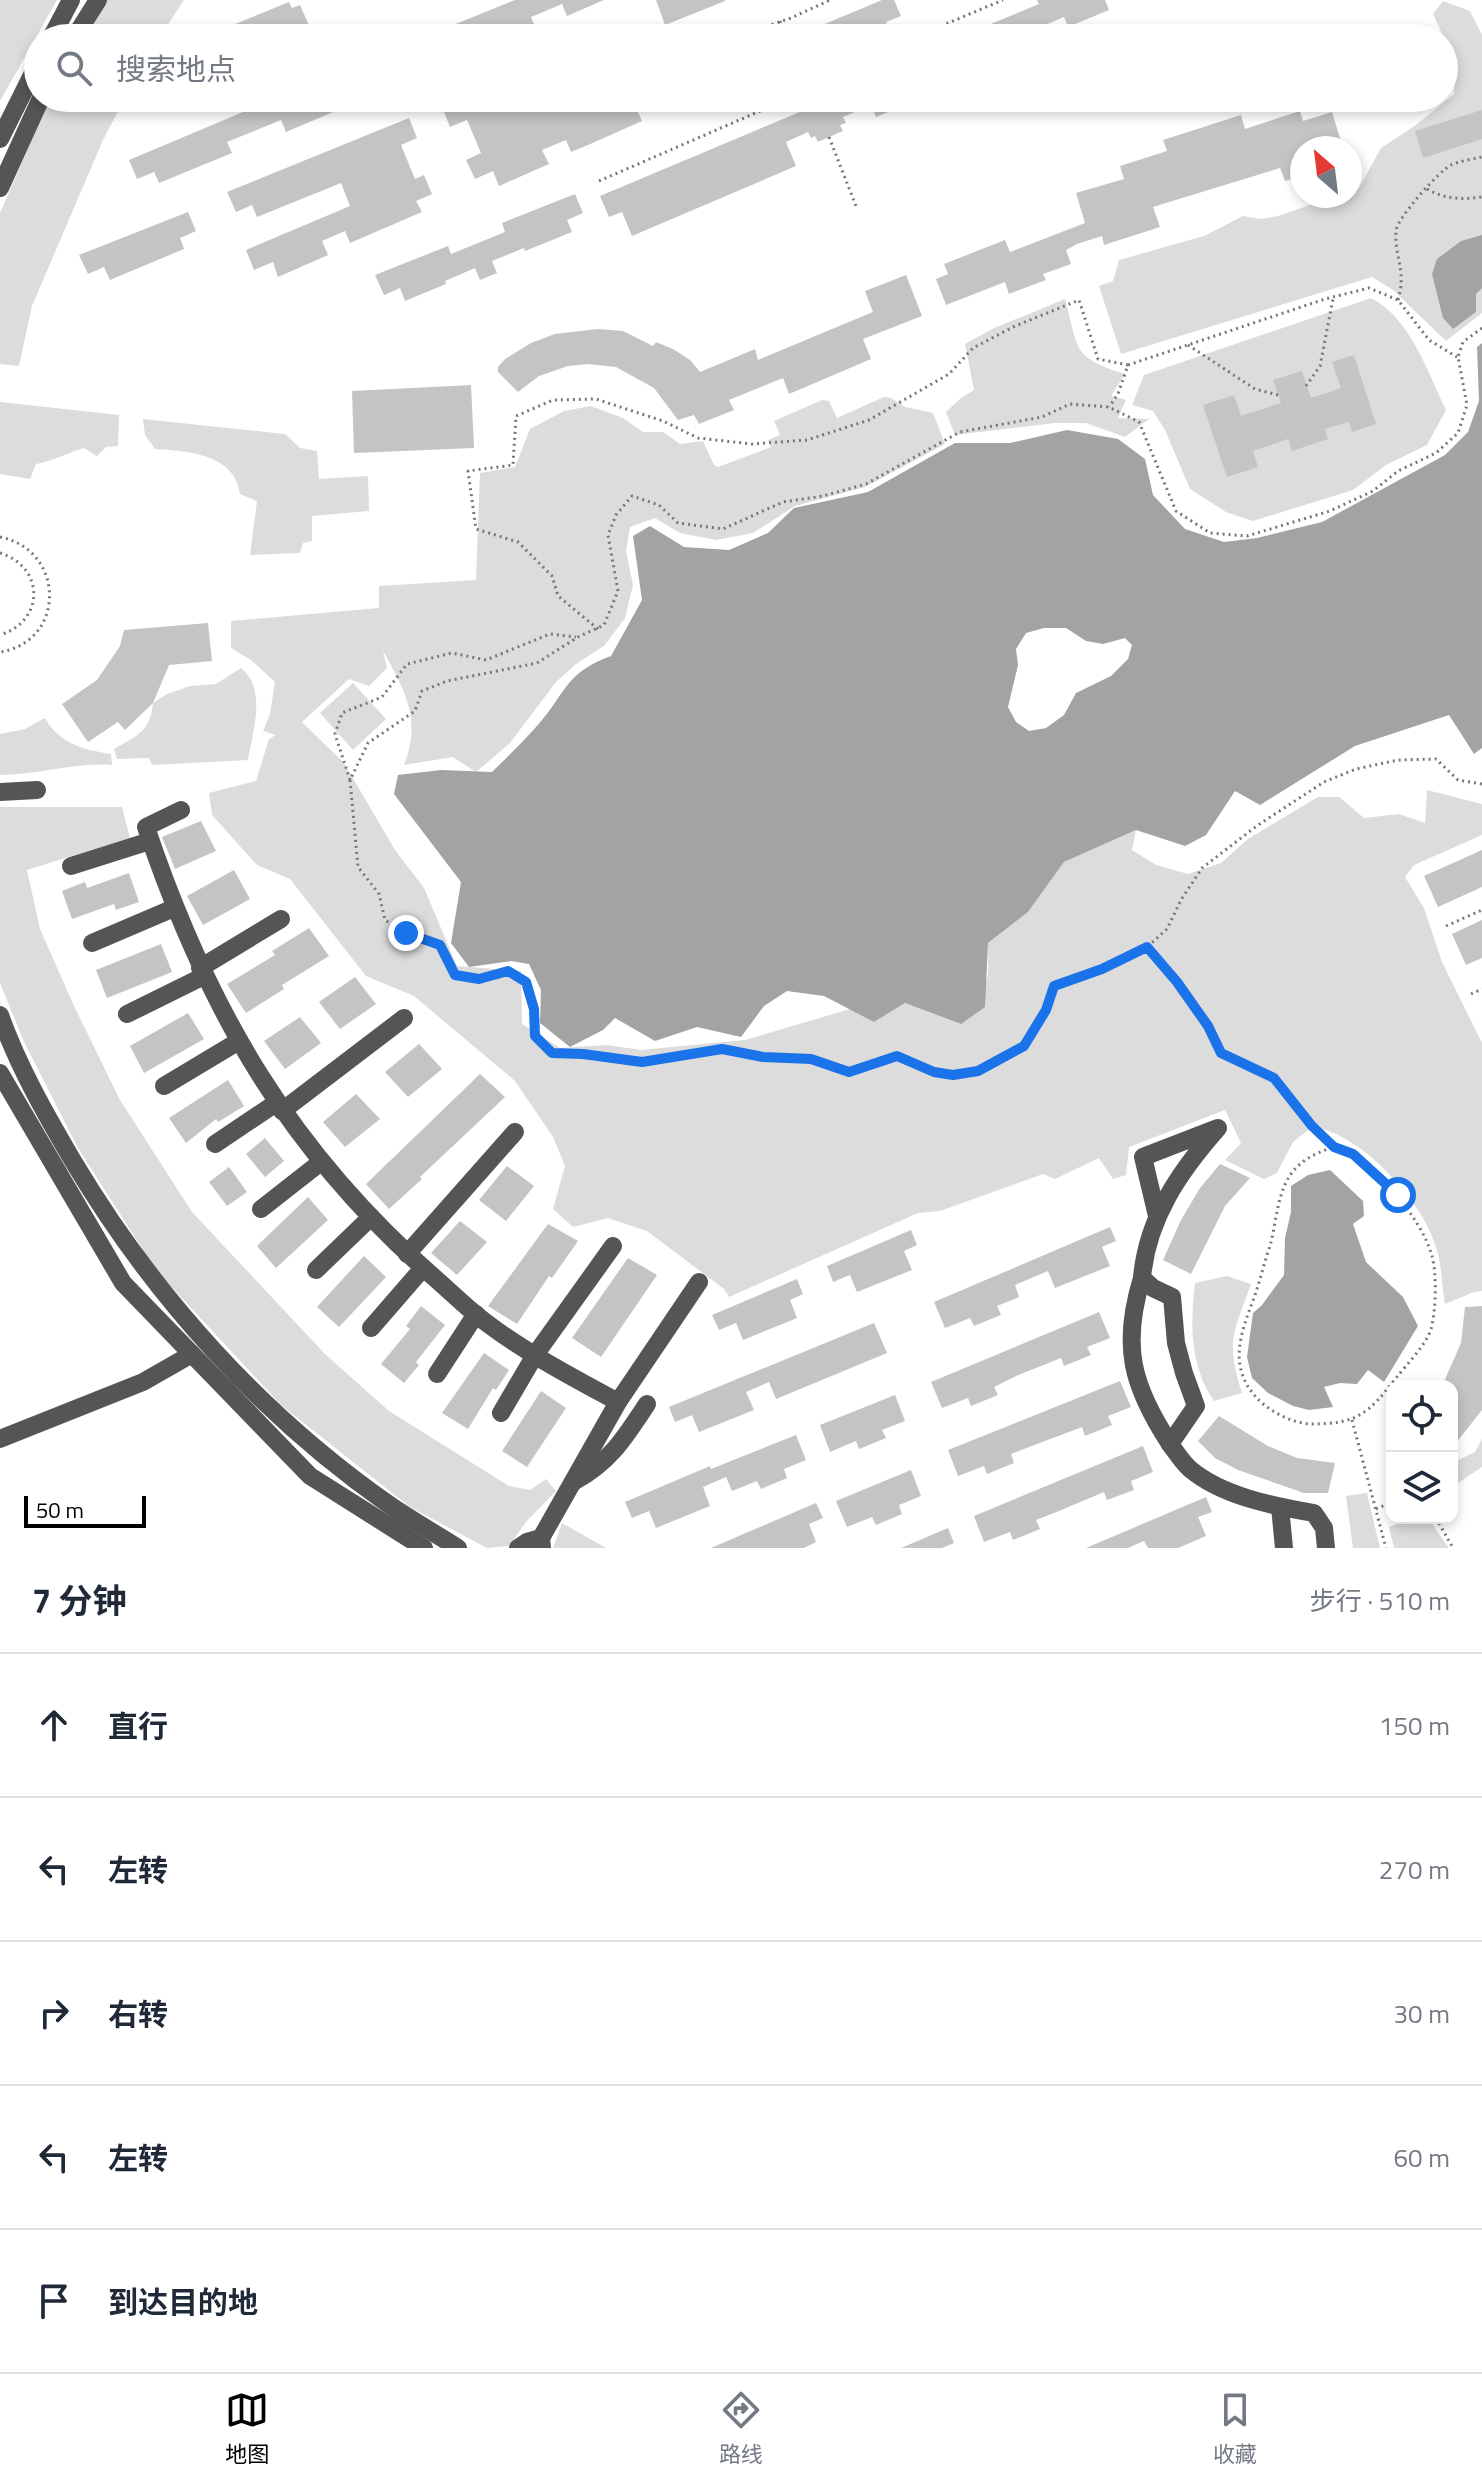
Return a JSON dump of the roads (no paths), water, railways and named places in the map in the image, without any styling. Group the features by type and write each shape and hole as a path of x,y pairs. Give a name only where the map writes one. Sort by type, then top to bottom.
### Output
{"street":[{"path":"58,24 71,0"},
{"path":"83,24 98,0"},
{"path":"0,139 24,91"},
{"path":"0,188 35,112"},
{"path":"0,792 37,790"},
{"path":"181,810 146,827 150,841 174,908 202,972 255,1072 279,1107 321,1162 423,1268 476,1314 535,1355 618,1402"},
{"path":"71,866 150,841"},
{"path":"92,943 174,908"},
{"path":"127,1014 202,972 281,919"},
{"path":"0,1015 48,1119 101,1209 163,1293 232,1371 309,1443 392,1506 458,1548"},
{"path":"215,1144 279,1107 404,1018"},
{"path":"164,1086 239,1041"},
{"path":"0,1073 123,1283 310,1476 424,1548"},
{"path":"1157,1216 1143,1157 1218,1128 1171,1188 1157,1216 1144,1254 1142,1278 1133,1307 1130,1353 1150,1412 1189,1468 1221,1487 1280,1507 1314,1513 1324,1528 1326,1548"},
{"path":"407,1254 515,1132"},
{"path":"261,1209 321,1162"},
{"path":"316,1270 371,1217"},
{"path":"501,1413 535,1355 613,1246"},
{"path":"371,1328 423,1268"},
{"path":"1142,1278 1153,1288 1172,1297 1176,1343 1196,1406 1170,1444"},
{"path":"518,1548 527,1542 542,1543 618,1402 699,1282"},
{"path":"437,1374 476,1314"},
{"path":"0,1439 143,1382 192,1354"},
{"path":"573,1483 597,1469 615,1451 647,1404"},
{"path":"1280,1507 1284,1548"}]}
